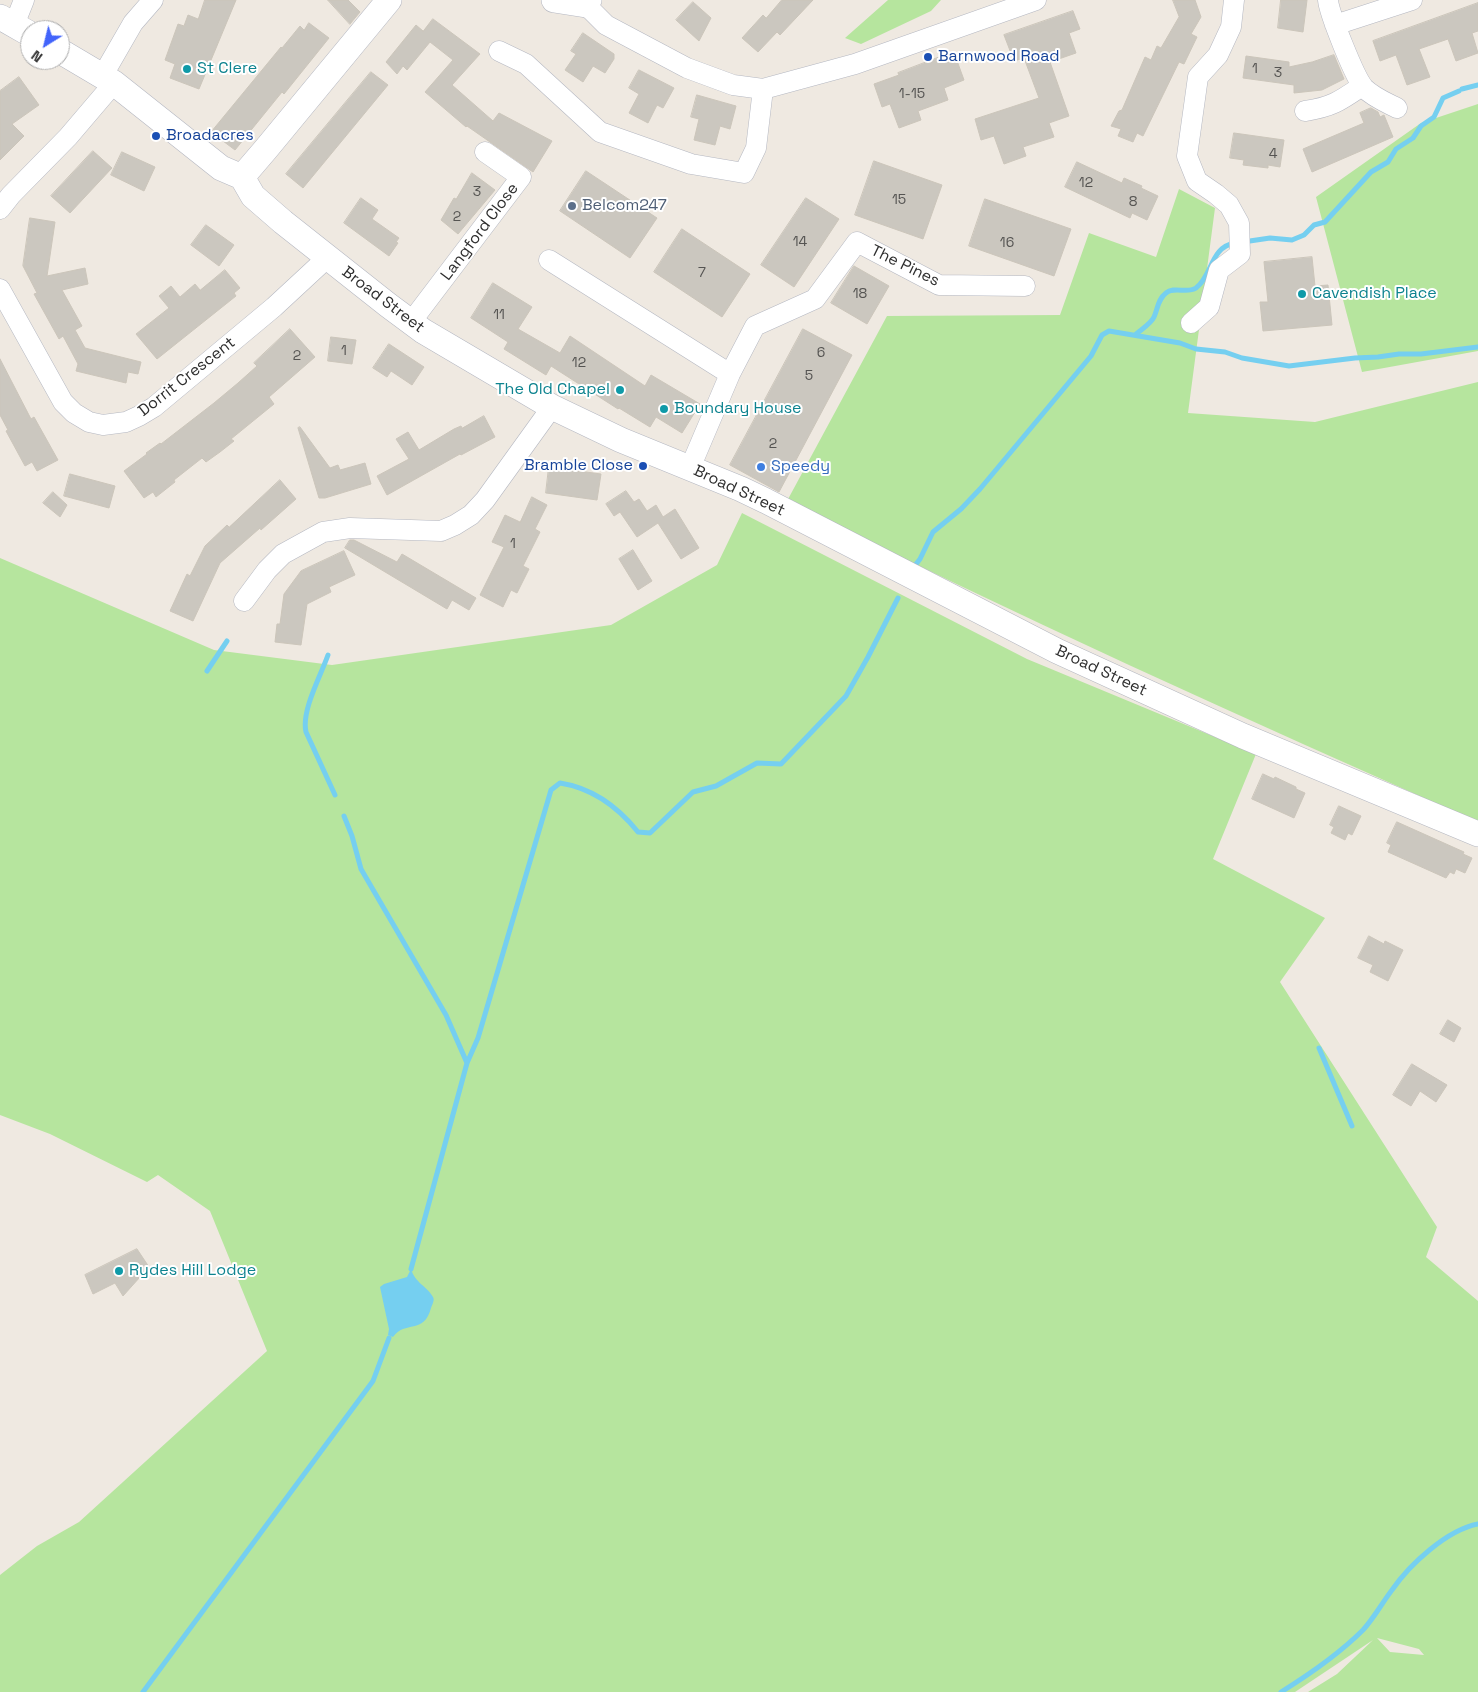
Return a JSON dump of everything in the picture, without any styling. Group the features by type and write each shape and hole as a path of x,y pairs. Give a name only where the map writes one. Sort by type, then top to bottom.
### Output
{"street":[{"path":"15,25 24,0"},
{"path":"0,209 11,195 68,138 109,79 133,23 153,0"},
{"path":"70,57 109,79 221,168 242,177 389,0"},
{"path":"554,0 588,2 606,25 687,68 733,85 763,89 855,64 1036,0"},
{"path":"1191,323 1209,307 1219,270 1240,254 1239,223 1229,206 1197,181 1187,156 1198,77 1218,55 1231,27 1234,0"},
{"path":"1328,0 1335,25 1362,86 1378,99 1397,108"},
{"path":"1335,25 1412,0"},
{"path":"499,51 526,64 600,132 691,164 744,173 756,148 763,89"},
{"path":"1305,111 1337,104 1362,86"},
{"name":"Langford Close","path":"411,322 521,177 485,152"},
{"name":"Broad Street","path":"242,177 253,196 388,306 423,331 552,407 622,440 758,497 1058,651 1243,736 1478,834"},
{"name":"The Pines","path":"690,468 730,374 755,326 815,299 857,242 939,285 1025,286"},
{"name":"Dorrit Crescent","path":"0,289 63,402 74,413 89,422 103,425 126,422 154,406 274,307 328,257"},
{"path":"549,260 730,374"},
{"path":"244,601 283,554 323,532 350,528 440,531 455,526 471,515 485,500 552,407"}],"green space":[{"path":"888,0 941,0 931,11 861,44 845,38"},
{"path":"1478,104 1478,351 1362,372 1316,197 1421,123"},
{"path":"1179,189 1215,208 1188,413 1315,422 1478,382 1478,822 1044,626 787,501 887,316 1060,315 1089,233 1156,257"},
{"path":"742,513 1027,659 1256,754 1213,859 1325,918 1280,982 1437,1227 1426,1257 1478,1301 1478,1692 1308,1692 1337,1674 1373,1640 1295,1692 0,1692 0,1575 37,1546 79,1522 267,1351 210,1211 158,1175 147,1182 50,1134 0,1115 0,558 214,650 332,665 611,625 717,565","holes":["1377,1638 1419,1649 1424,1655 1390,1652"]}],"water":[{"path":"411,1269 415,1278 428,1290 434,1300 424,1322 403,1329 393,1337 388,1335 389,1329 380,1287 407,1277"}],"building":[{"path":"205,0 236,0 199,89 170,78 175,64 165,60 178,24 184,26 188,15 198,19"},
{"path":"328,0 348,0 360,12 350,24"},
{"path":"782,0 813,0 780,35 777,32 758,52 742,38 763,15 766,18"},
{"path":"1173,0 1195,0 1201,17 1191,34 1197,37 1184,64 1179,62 1143,136 1137,133 1133,142 1118,136 1121,129 1111,126 1119,111 1122,110 1145,57 1151,60 1157,46 1161,48 1179,17"},
{"path":"1281,0 1307,0 1303,32 1278,28"},
{"path":"693,2 711,18 699,41 676,20"},
{"path":"1478,3 1478,31 1472,33 1478,53 1456,61 1448,39 1419,49 1430,77 1407,85 1396,55 1380,61 1373,41"},
{"path":"1073,11 1080,29 1069,33 1076,53 1050,62 1069,116 1049,123 1054,137 1023,147 1026,156 1004,164 994,136 981,140 975,119 1039,98 1024,58 1014,61 1004,35"},
{"path":"433,19 480,54 452,85 493,121 499,113 552,141 533,172 466,127 425,92 453,60 430,42 407,70 403,66 397,74 386,62 416,25 423,31"},
{"path":"309,23 329,38 284,94 282,92 235,150 211,132 281,47 300,26 304,30"},
{"path":"583,33 614,54 614,59 605,73 593,66 583,82 565,70 576,54 571,51"},
{"path":"1334,55 1344,79 1322,90 1294,93 1294,85 1243,78 1246,56 1289,62 1289,67"},
{"path":"940,57 942,63 956,58 964,80 944,88 948,100 918,111 921,120 899,128 890,104 882,107 874,84"},
{"path":"639,70 674,88 663,108 657,105 648,123 629,113 639,94 629,88"},
{"path":"371,72 388,85 303,188 286,174"},
{"path":"19,77 39,105 12,124 24,136 0,160 0,91"},
{"path":"697,95 736,106 730,129 720,126 715,145 694,140 699,119 691,117"},
{"path":"1371,108 1378,112 1380,117 1384,115 1393,137 1312,172 1303,149 1364,123 1360,113"},
{"path":"1234,133 1284,140 1280,167 1268,165 1268,168 1243,165 1244,160 1230,158"},
{"path":"93,151 112,168 70,213 51,196"},
{"path":"122,152 155,167 144,191 111,175"},
{"path":"874,161 942,185 923,239 855,215"},
{"path":"1077,162 1122,183 1124,178 1158,196 1147,220 1132,213 1130,218 1065,187"},
{"path":"586,171 657,218 630,258 560,211"},
{"path":"472,173 495,190 458,234 441,220"},
{"path":"361,198 378,210 372,219 399,238 396,242 398,243 389,256 344,223"},
{"path":"806,198 839,219 794,287 761,265"},
{"path":"985,199 1071,229 1054,276 969,246"},
{"path":"30,218 55,222 47,276 85,268 88,284 62,290 82,326 75,330 85,348 141,362 138,374 128,372 126,383 76,371 78,364 63,336 59,339 34,294 37,293 23,266"},
{"path":"206,225 234,245 219,266 191,245"},
{"path":"682,229 750,274 722,317 654,272"},
{"name":"Cavendish Place","path":"1312,257 1315,286 1328,285 1332,325 1263,331 1260,302 1268,302 1264,262"},
{"path":"854,266 889,286 867,324 831,303"},
{"path":"225,270 240,288 234,293 236,296 157,359 136,334 169,308 159,296 171,286 180,297 195,284 200,290"},
{"path":"493,283 532,307 518,329 560,353 570,336 645,386 651,375 700,404 682,433 656,417 650,427 551,366 546,375 504,349 508,342 471,318"},
{"path":"290,329 315,357 269,397 274,404 231,439 234,441 206,462 202,458 156,497 153,492 144,498 124,471 238,383 257,366 254,363"},
{"path":"803,329 852,355 779,492 730,465"},
{"path":"331,337 356,340 352,364 328,361"},
{"path":"389,344 424,367 412,385 391,371 387,377 373,368"},
{"path":"0,359 31,419 34,417 58,460 37,471 32,462 25,466 6,431 8,430 0,415"},
{"path":"484,416 495,437 460,454 387,495 377,476 409,459 396,439 408,432 419,450 454,429 461,426 462,428"},
{"path":"300,427 330,468 338,465 340,470 365,463 371,484 325,498 319,498 298,428"},
{"path":"549,467 601,474 597,500 546,493"},
{"path":"70,474 115,486 109,508 64,496"},
{"path":"280,480 296,499 220,563 193,621 170,611 187,574 190,576 205,546 227,525 229,527"},
{"path":"626,491 634,502 639,499 647,511 656,505 663,517 675,509 699,548 681,559 658,523 637,537 620,512 614,516 606,504"},
{"path":"53,492 67,505 60,517 43,503"},
{"path":"532,497 547,505 535,529 540,532 523,566 529,569 517,593 511,590 503,607 480,595 504,547 492,542 505,515 520,522"},
{"path":"350,540 354,540 397,562 402,554 476,598 469,610 452,600 447,609 345,548"},
{"path":"633,550 652,581 638,590 619,559"},
{"path":"344,551 355,575 329,587 331,592 307,604 301,645 275,642 277,624 280,624 284,594 301,571"},
{"path":"1263,774 1274,779 1275,777 1305,793 1294,818 1252,799"},
{"path":"1339,806 1361,816 1352,835 1348,833 1345,840 1331,833 1334,827 1330,825"},
{"path":"1397,822 1464,852 1463,854 1472,858 1465,873 1456,869 1454,874 1450,872 1446,878 1388,852 1391,845 1387,843"},
{"path":"1369,936 1384,944 1385,941 1403,950 1388,981 1370,972 1373,965 1358,958"},
{"path":"1448,1020 1461,1028 1454,1042 1440,1034"},
{"path":"1412,1064 1447,1085 1436,1102 1420,1091 1411,1106 1393,1095"},
{"name":"Rydes Hill Lodge","path":"137,1249 149,1267 123,1296 115,1283 93,1294 85,1275"}],"waterway":[{"path":"1462,89 1478,85"},
{"path":"1243,242 1270,238 1292,240 1304,235 1314,225 1325,222 1371,172 1388,162 1396,149 1413,138 1421,126 1434,117 1443,98 1459,91"},
{"path":"1135,335 1153,320 1163,295 1173,290 1192,290 1196,288 1206,276 1221,250 1235,243"},
{"path":"913,568 920,559 933,532 961,509 980,489 1091,356 1102,335 1109,331 1180,343 1196,349 1225,352 1242,358 1289,366 1478,347"},
{"path":"411,1269 467,1063 478,1038 551,790 560,783 583,789 604,800 622,814 638,832 650,833 693,792 716,786 757,763 781,764 846,696 898,598"},
{"path":"207,671 227,641"},
{"path":"328,655 309,704 305,723 306,732 335,795"},
{"path":"344,816 352,836 361,869 446,1015 467,1063"},
{"path":"1319,1048 1352,1126"},
{"path":"143,1692 373,1381 389,1338"},
{"path":"1281,1692 1324,1664 1363,1630 1388,1595 1419,1559 1454,1533 1478,1524"}],"place":[{"name":"Barnwood Road","path":"928,57"},
{"name":"St Clere","path":"187,69"},
{"name":"Broadacres","path":"156,136"},
{"name":"Belcom247","path":"572,206"},
{"name":"Cavendish Place","path":"1302,294"},
{"name":"The Old Chapel","path":"620,390"},
{"name":"Boundary House","path":"664,409"},
{"name":"Bramble Close","path":"643,466"},
{"name":"Speedy","path":"761,467"},
{"name":"Rydes Hill Lodge","path":"119,1271"}]}
